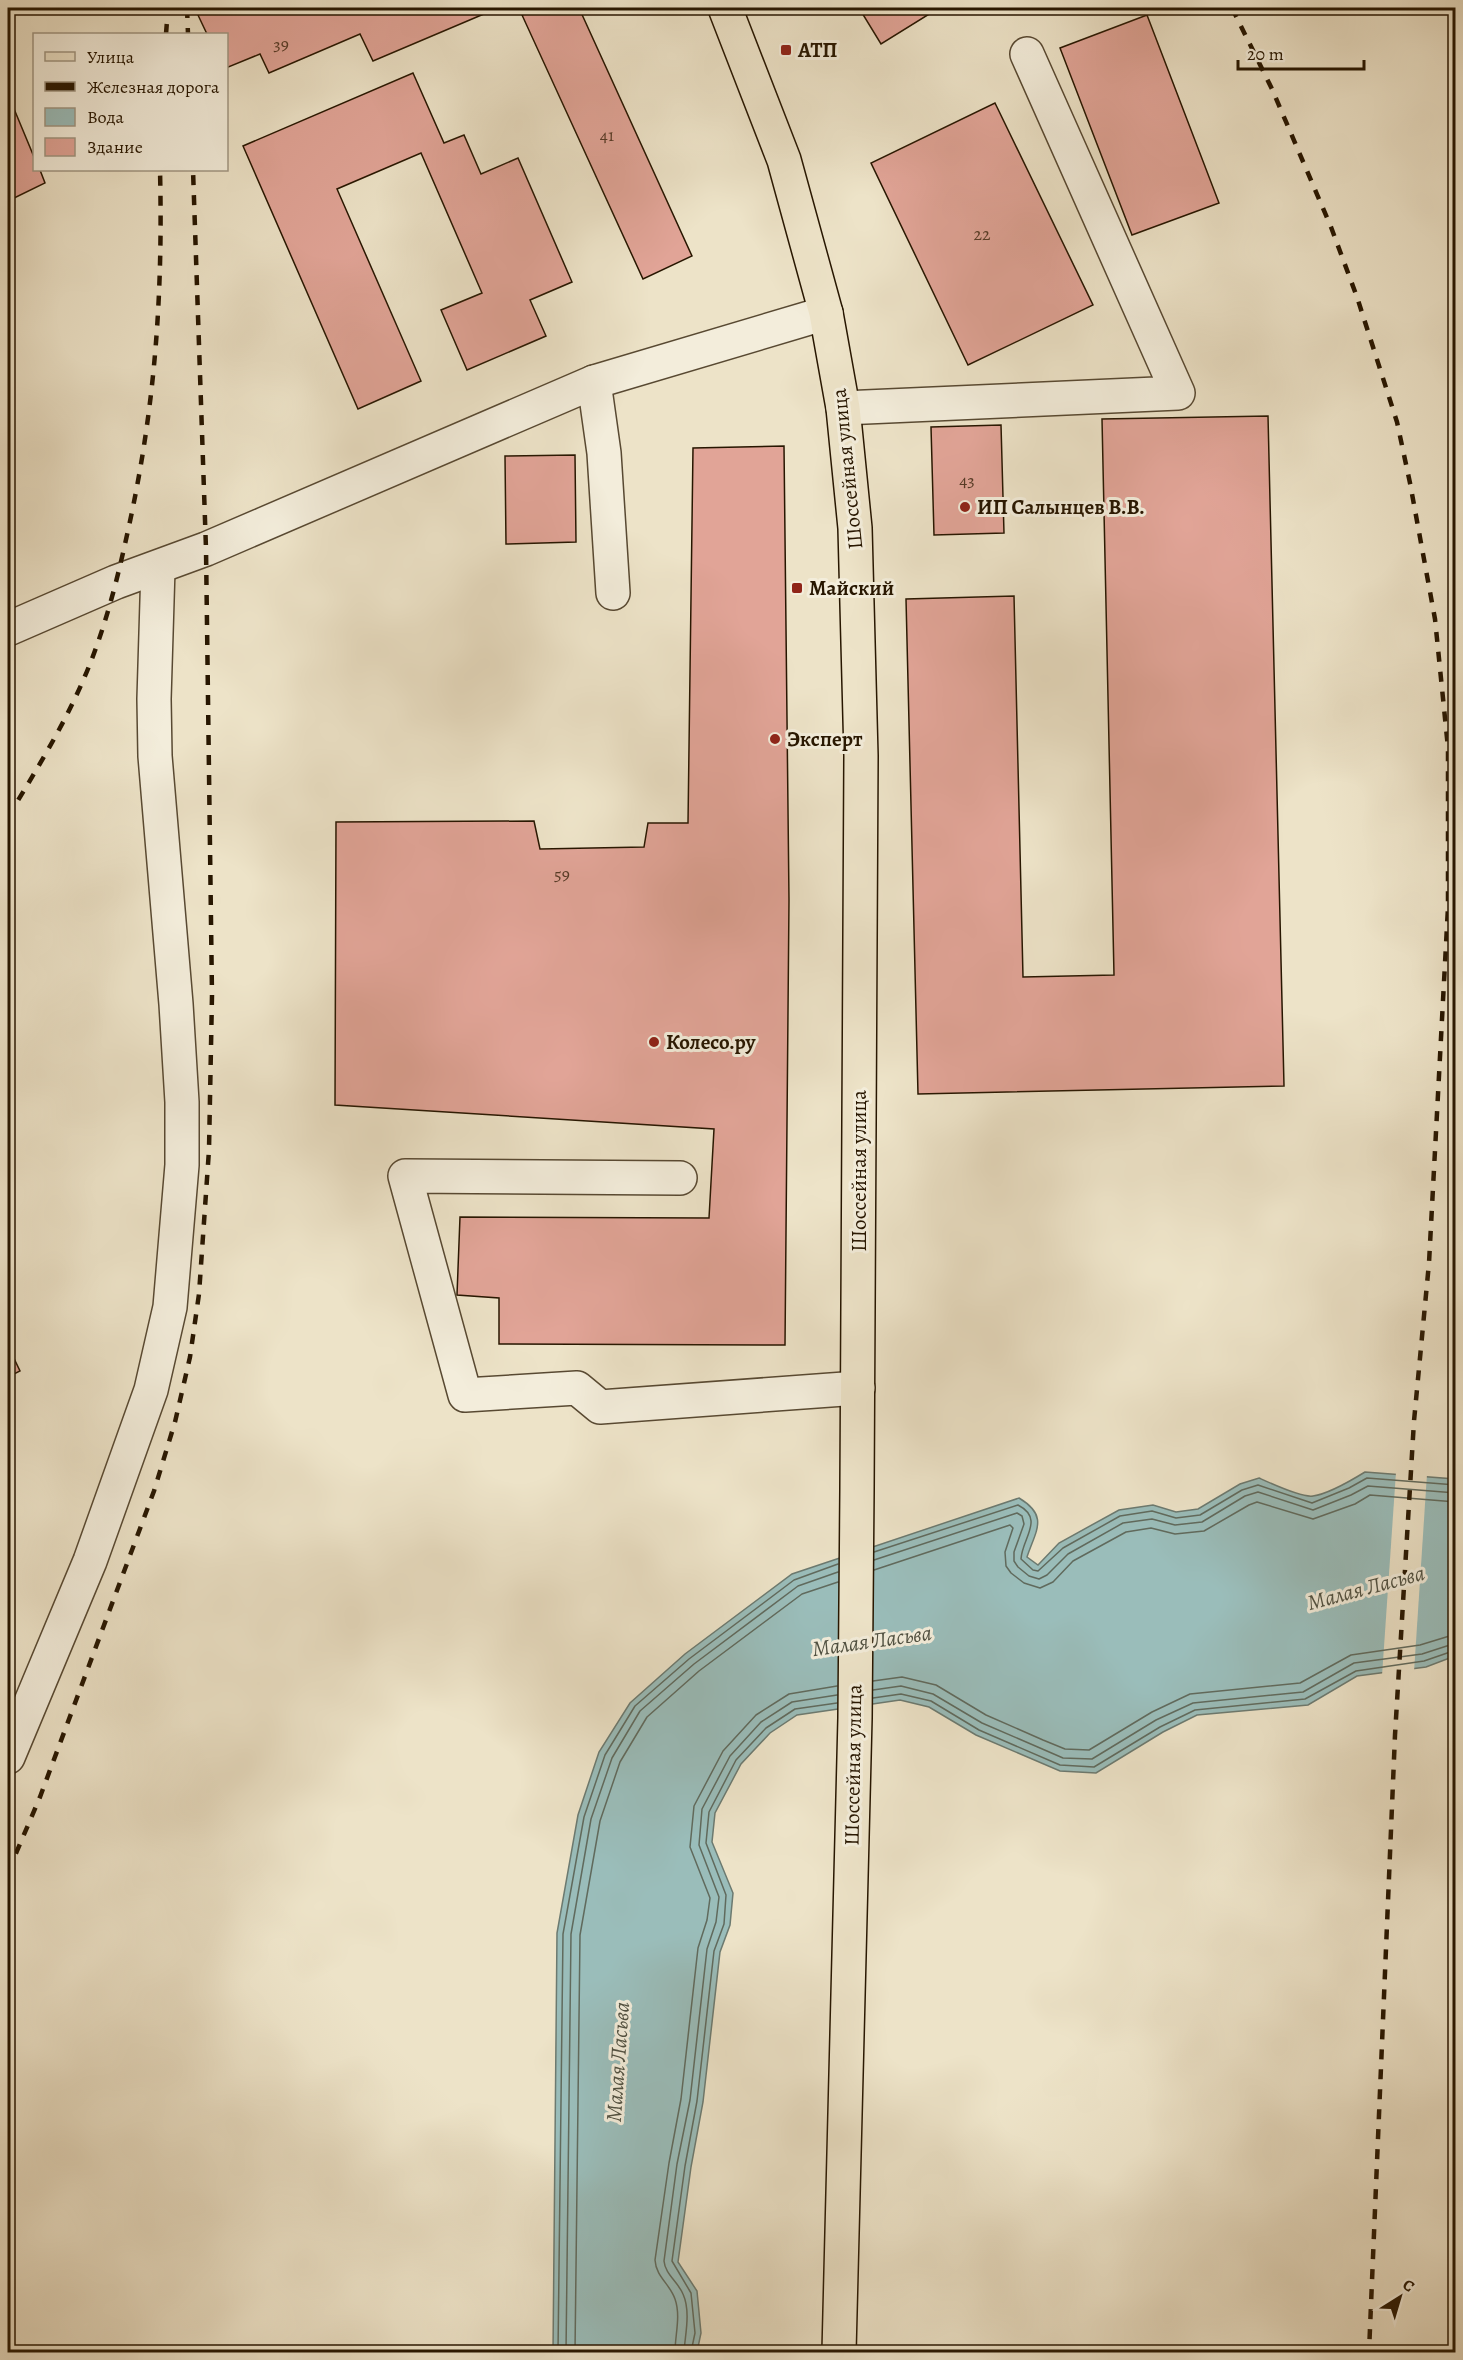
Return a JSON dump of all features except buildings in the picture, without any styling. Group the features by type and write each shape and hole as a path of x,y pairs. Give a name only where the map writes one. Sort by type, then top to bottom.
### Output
{"main road":[{"name":"Шоссейная улица","path":"725,8 784,160 826,313 843,408 855,528 861,756 858,1388 855,1718 839,2352"}],"lane":[{"path":"843,408 1178,393 1027,54"},
{"path":"8,629 116,582 158,568 594,382 826,313"},
{"path":"594,382 604,453 613,592"},
{"path":"8,1757 90,1561 151,1390 170,1307 183,1165 182,1102 155,756 154,699 158,568"},
{"path":"680,1178 405,1176 465,1395 577,1388 600,1407 858,1388"}],"water":[{"name":"Малая Ласьва","path":"1365,1472 1455,1479 1455,1656 1426,1667 1357,1676 1308,1705 1197,1715 1163,1732 1096,1773 1060,1771 976,1735 929,1707 900,1700 797,1715 770,1733 741,1764 715,1813 712,1842 733,1893 730,1925 720,1952 703,2102 691,2167 678,2262 697,2291 701,2333 697,2352 553,2352 557,1933 578,1815 599,1752 630,1703 685,1654 792,1574 1019,1498 1034,1511 1037,1517 1038,1524 1027,1557 1038,1565 1059,1543 1119,1510 1153,1505 1176,1512 1198,1509 1240,1484 1259,1478 1294,1493 1313,1496 1333,1490"}],"pier":[{"path":"1396,1472 1427,1474 1414,1672 1382,1676"}],"railway":[{"path":"166,33 168,8"},
{"path":"187,8 188,33"},
{"path":"1232,8 1272,89 1331,227 1357,297 1397,422 1435,619 1448,748 1448,907 1429,1263 1414,1421 1395,1735 1369,2352"},
{"path":"8,817 53,741 86,675 106,616 122,556 137,489 151,398 160,263 160,171"},
{"path":"8,1872 40,1797 154,1491 175,1422 190,1357 199,1294 209,1150 212,995 206,549 193,171"}],"place":[{"name":"АТП","path":"786,50"},
{"name":"ИП Салынцев В.В.","path":"965,507"},
{"name":"Майский","path":"797,588"},
{"name":"Эксперт","path":"775,739"},
{"name":"Колесо.ру","path":"654,1042"}]}
